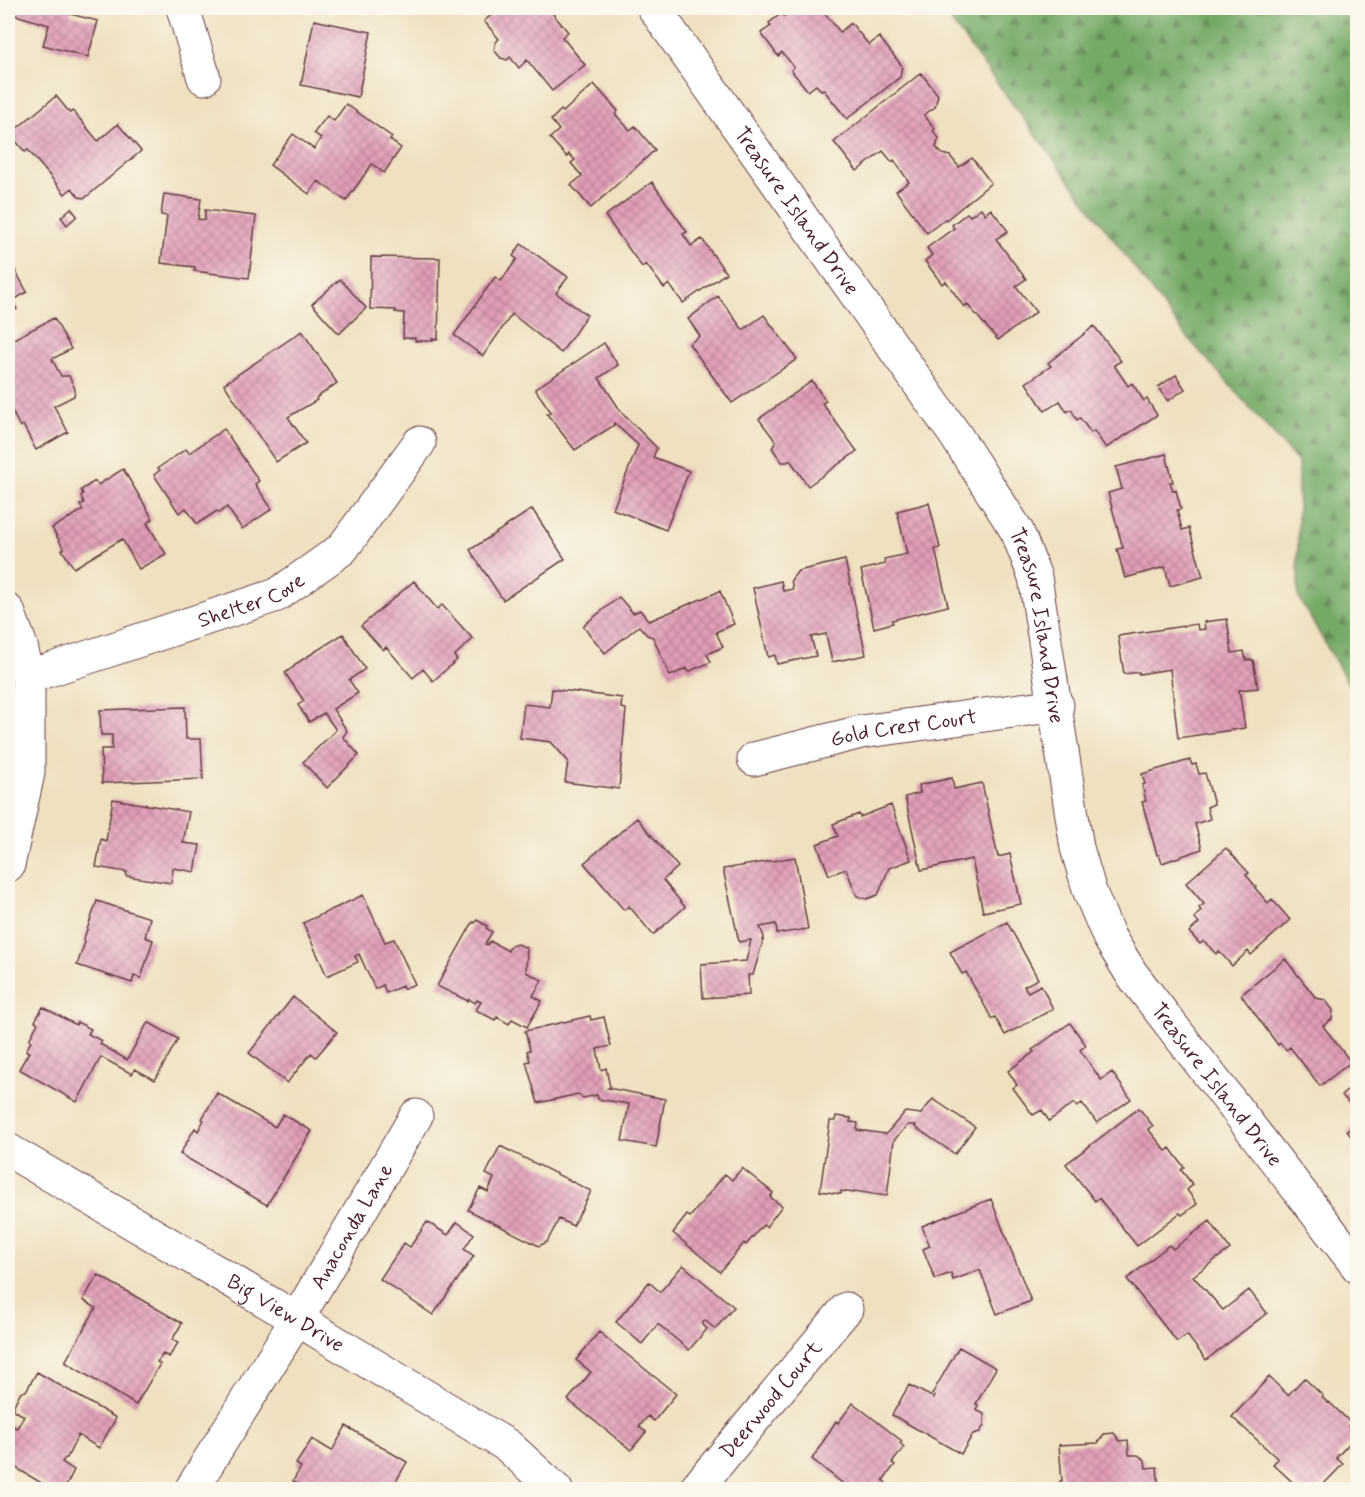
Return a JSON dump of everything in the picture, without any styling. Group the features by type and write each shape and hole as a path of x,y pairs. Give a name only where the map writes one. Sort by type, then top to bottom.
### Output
{"street":[{"path":"183,8 204,78"},
{"name":"Treasure Island Drive","path":"654,8 956,436 1017,531 1035,577 1057,705 1077,848 1090,892 1109,937 1131,973 1358,1267"},
{"name":"Shelter Cove","path":"28,677 277,595 342,549 419,443"},
{"path":"8,611 21,645 28,677 28,773 8,865"},
{"name":"Gold Crest Court","path":"754,759 861,732 1057,705"},
{"name":"Anaconda Lane","path":"191,1490 297,1319 416,1116"},
{"name":"Big View Drive","path":"8,1150 297,1319 507,1446 556,1490"},
{"name":"Deerwood Court","path":"695,1490 846,1309"}],"green space":[{"path":"941,8 1357,8 1357,699 1298,596 1298,462 1181,330"}],"building":[{"path":"8,8 72,8 70,14 98,21 88,57 43,45 49,25 8,13"},
{"path":"500,8 548,8 568,32 562,37 585,65 552,91 527,60 519,68 510,57 507,60 501,58 494,50 499,39 484,21"},
{"path":"795,8 826,8 823,11 840,32 851,23 869,45 879,37 902,66 900,77 847,119 823,89 821,90 816,85 808,91 791,70 794,67 782,52 778,56 761,33 771,26 769,23 782,13 784,16"},
{"path":"314,20 371,32 358,97 301,85"},
{"path":"921,73 938,95 935,107 924,115 939,138 936,147 942,154 950,156 959,167 972,158 991,183 927,233 896,191 909,182 894,160 892,162 883,151 857,171 834,142"},
{"path":"594,84 618,111 615,114 630,130 635,126 655,150 591,208 571,185 582,176 571,163 575,160 569,154 567,157 550,138 559,130 551,120"},
{"path":"56,96 70,113 73,111 98,141 118,124 141,151 85,198 79,197 72,188 65,194 28,150 25,152 10,134"},
{"path":"346,104 392,137 390,140 401,148 384,173 372,164 346,201 318,181 309,194 270,165 293,134 314,149 321,138 314,133 327,116 334,121"},
{"path":"652,182 687,232 683,234 691,246 702,239 726,273 683,303 669,284 664,288 646,264 642,267 605,216"},
{"path":"164,194 201,199 198,219 205,220 205,210 256,216 249,278 194,271 195,267 161,263 167,216 161,215"},
{"path":"71,208 77,216 67,225 61,217"},
{"path":"981,208 985,214 991,209 1008,231 996,239 1026,279 1016,286 1036,312 998,340 967,304 964,307 946,281 942,284 925,261 932,255 927,248 954,228 952,225 967,213 970,216"},
{"path":"521,244 568,277 556,293 587,315 561,353 512,314 483,356 454,335 495,277 501,281 517,259 513,256"},
{"path":"8,257 27,292 12,301 17,309 8,314"},
{"path":"371,257 440,258 438,339 415,341 415,338 403,338 404,313 395,312 396,310 370,309"},
{"path":"340,279 366,308 339,334 312,304"},
{"path":"718,296 743,330 764,315 797,359 732,403 689,344 700,336 688,319"},
{"path":"54,318 71,349 52,359 61,376 69,376 75,389 74,396 54,406 68,432 36,450 23,425 20,427 8,403 8,342"},
{"path":"1094,326 1121,361 1114,365 1128,386 1132,383 1144,401 1147,399 1157,415 1106,448 1094,431 1091,433 1080,418 1077,420 1071,409 1067,412 1060,401 1045,411 1026,383 1051,366 1048,363"},
{"path":"302,331 337,383 316,398 317,400 288,417 306,443 276,462 224,384"},
{"path":"604,343 618,365 599,378 622,413 657,448 653,457 689,471 666,530 613,509 638,445 614,423 613,426 575,450 547,414 551,412 535,389"},
{"path":"1176,375 1185,389 1168,401 1158,387"},
{"path":"812,381 826,401 822,403 857,451 808,486 790,460 782,462 772,448 776,442 759,419"},
{"path":"224,429 259,481 255,484 272,509 242,529 227,507 197,524 186,508 179,513 154,475 160,470 158,468 186,449 189,453"},
{"path":"1166,454 1173,482 1170,482 1173,491 1176,490 1181,509 1177,510 1182,530 1189,528 1203,577 1170,586 1165,567 1125,578 1117,549 1123,548 1108,493 1122,489 1116,467"},
{"path":"123,469 153,519 147,523 166,554 139,569 122,539 74,568 62,550 64,549 52,528 83,510 80,505 84,503 81,490 95,481 98,485"},
{"path":"929,503 940,548 935,549 948,606 892,620 893,623 874,628 861,570 885,564 884,559 907,554 897,511"},
{"path":"532,509 565,559 503,600 470,550"},
{"path":"845,560 866,655 832,662 826,634 811,637 816,656 777,664 775,655 768,657 753,588 781,581 783,591 793,589 791,580 798,571"},
{"path":"414,581 437,609 442,605 473,639 454,656 457,660 433,681 423,669 413,678 386,647 383,650 361,626"},
{"path":"720,591 734,624 716,632 723,647 707,654 711,662 688,672 687,668 670,676 653,637 647,635 639,626 605,653 583,626 619,597 633,613 640,610 649,621"},
{"path":"1227,619 1232,653 1244,651 1246,660 1253,660 1258,688 1239,690 1245,728 1178,738 1170,669 1124,674 1118,636 1197,624 1198,630 1205,629 1204,622"},
{"path":"343,634 365,669 349,680 358,693 333,709 347,731 343,737 359,755 327,788 303,762 336,730 324,713 309,722 298,705 304,701 285,673"},
{"path":"552,689 622,698 621,708 626,709 619,789 565,782 568,761 551,742 520,738 524,704 550,707"},
{"path":"185,707 186,739 201,739 203,779 102,783 101,749 112,749 112,735 101,735 100,710"},
{"path":"1190,760 1192,765 1196,764 1199,774 1205,773 1214,804 1207,807 1210,819 1195,824 1202,849 1162,863 1157,855 1142,802 1146,801 1142,774"},
{"path":"952,778 954,789 982,783 998,857 1010,854 1021,904 983,912 972,859 921,870 905,797 920,793 919,785"},
{"path":"113,799 189,812 183,843 200,845 195,872 173,868 171,883 126,876 127,872 96,867 101,839 106,841"},
{"path":"891,805 911,860 889,868 878,895 867,899 857,896 846,869 829,875 817,844 838,836 833,824"},
{"path":"637,818 678,867 663,880 685,907 653,935 629,906 624,910 584,863"},
{"path":"1226,848 1249,873 1246,875 1268,903 1272,899 1290,920 1251,955 1248,951 1232,966 1219,951 1216,954 1204,941 1200,944 1189,932 1199,923 1194,918 1204,904 1186,883"},
{"path":"795,857 808,929 777,934 776,924 760,927 764,937 753,975 748,975 749,995 703,998 701,964 746,961 751,940 739,942 723,869"},
{"path":"363,895 385,942 394,939 415,984 403,989 402,986 386,993 383,985 375,989 359,954 355,956 358,962 327,976 303,923"},
{"path":"97,901 150,918 145,937 153,940 141,978 134,976 132,983 77,965"},
{"path":"477,920 492,932 485,944 487,945 490,941 508,951 510,946 518,944 527,948 526,972 542,980 533,996 542,1001 527,1027 512,1019 509,1024 497,1017 495,1020 476,1010 481,1002 477,1000 475,1003 469,999 468,1001 437,986 473,922"},
{"path":"1007,922 1038,979 1024,986 1028,992 1041,985 1053,1009 1005,1035 995,1017 992,1019 966,972 962,974 950,952"},
{"path":"1285,959 1316,998 1325,1000 1333,1010 1332,1019 1323,1026 1351,1062 1320,1086 1290,1047 1286,1050 1280,1043 1278,1045 1241,995"},
{"path":"293,997 337,1032 316,1057 311,1053 287,1083 249,1053"},
{"path":"43,1007 76,1025 77,1022 91,1029 88,1034 102,1041 100,1044 127,1060 148,1022 178,1039 155,1080 135,1069 132,1074 101,1057 77,1102 19,1069 29,1052 26,1051 31,1041 29,1040 38,1023 35,1021"},
{"path":"590,1016 591,1020 604,1017 611,1046 597,1049 601,1070 606,1068 610,1087 608,1088 665,1099 656,1147 622,1141 629,1104 598,1099 597,1095 583,1098 578,1094 538,1103 526,1062 530,1061 527,1051 530,1050 525,1031"},
{"path":"1070,1023 1086,1045 1080,1050 1101,1080 1112,1072 1131,1099 1097,1123 1082,1103 1077,1107 1074,1103 1049,1121 1042,1110 1033,1115 1013,1088 1017,1085 1008,1071 1034,1052 1032,1050"},
{"path":"1358,1082 1358,1114 1342,1095"},
{"path":"217,1093 275,1127 283,1114 312,1131 267,1205 180,1154 195,1128 198,1131"},
{"path":"933,1099 975,1127 955,1154 915,1127 916,1125 908,1125 894,1140 887,1196 854,1191 854,1193 841,1191 841,1194 820,1191 830,1121 835,1121 836,1116 851,1118 850,1122 858,1123 857,1130 886,1134 905,1112 921,1114"},
{"path":"1139,1108 1153,1126 1148,1129 1166,1151 1170,1148 1184,1167 1181,1170 1193,1185 1187,1190 1197,1204 1182,1215 1180,1213 1137,1246 1099,1198 1095,1201 1066,1164"},
{"path":"1358,1122 1358,1146 1347,1131"},
{"path":"500,1146 591,1191 573,1226 559,1219 547,1242 539,1246 468,1210 480,1188 488,1192 494,1178 486,1174"},
{"path":"742,1168 773,1193 770,1197 782,1206 766,1227 763,1225 746,1245 744,1243 720,1272 673,1233 687,1215 690,1217 725,1174 732,1180"},
{"path":"991,1199 1031,1301 997,1314 980,1270 953,1280 951,1273 935,1279 923,1249 930,1246 922,1226"},
{"path":"1210,1221 1230,1249 1193,1276 1223,1310 1249,1290 1267,1313 1206,1360 1187,1335 1177,1342 1127,1279 1169,1245 1173,1249"},
{"path":"427,1222 448,1235 457,1222 474,1234 464,1249 474,1256 433,1315 380,1279 404,1243 410,1247"},
{"path":"683,1265 734,1307 715,1329 705,1320 702,1324 707,1329 689,1350 658,1324 642,1344 616,1322 649,1282 660,1292"},
{"path":"98,1275 182,1323 172,1340 178,1343 169,1357 163,1354 157,1362 160,1364 136,1405 65,1362 96,1308 83,1300"},
{"path":"599,1332 676,1394 654,1421 648,1416 639,1427 646,1432 631,1450 568,1400 591,1372 576,1360"},
{"path":"959,1347 996,1368 976,1404 978,1405 976,1410 984,1414 984,1425 980,1432 973,1434 961,1454 892,1415 909,1385 934,1398 935,1395 932,1394"},
{"path":"37,1372 116,1418 99,1448 78,1435 67,1458 62,1462 74,1470 64,1490 53,1490 8,1463 8,1424 17,1428 24,1416 14,1410 14,1405 20,1393 26,1391"},
{"path":"1269,1377 1288,1395 1304,1378 1351,1423 1348,1426 1357,1435 1336,1458 1343,1464 1318,1490 1301,1490 1273,1464 1278,1459 1232,1417"},
{"path":"853,1403 902,1441 900,1443 904,1447 892,1463 895,1465 883,1480 886,1483 881,1490 851,1490 812,1459 836,1421 838,1423"},
{"path":"346,1426 407,1462 391,1490 383,1486 381,1490 307,1490 293,1481 301,1467 296,1464 312,1439 332,1451"},
{"path":"1114,1433 1120,1441 1128,1440 1129,1455 1138,1455 1145,1460 1146,1468 1157,1467 1159,1490 1060,1490 1060,1481 1062,1481 1059,1445 1098,1443 1104,1434"}]}
